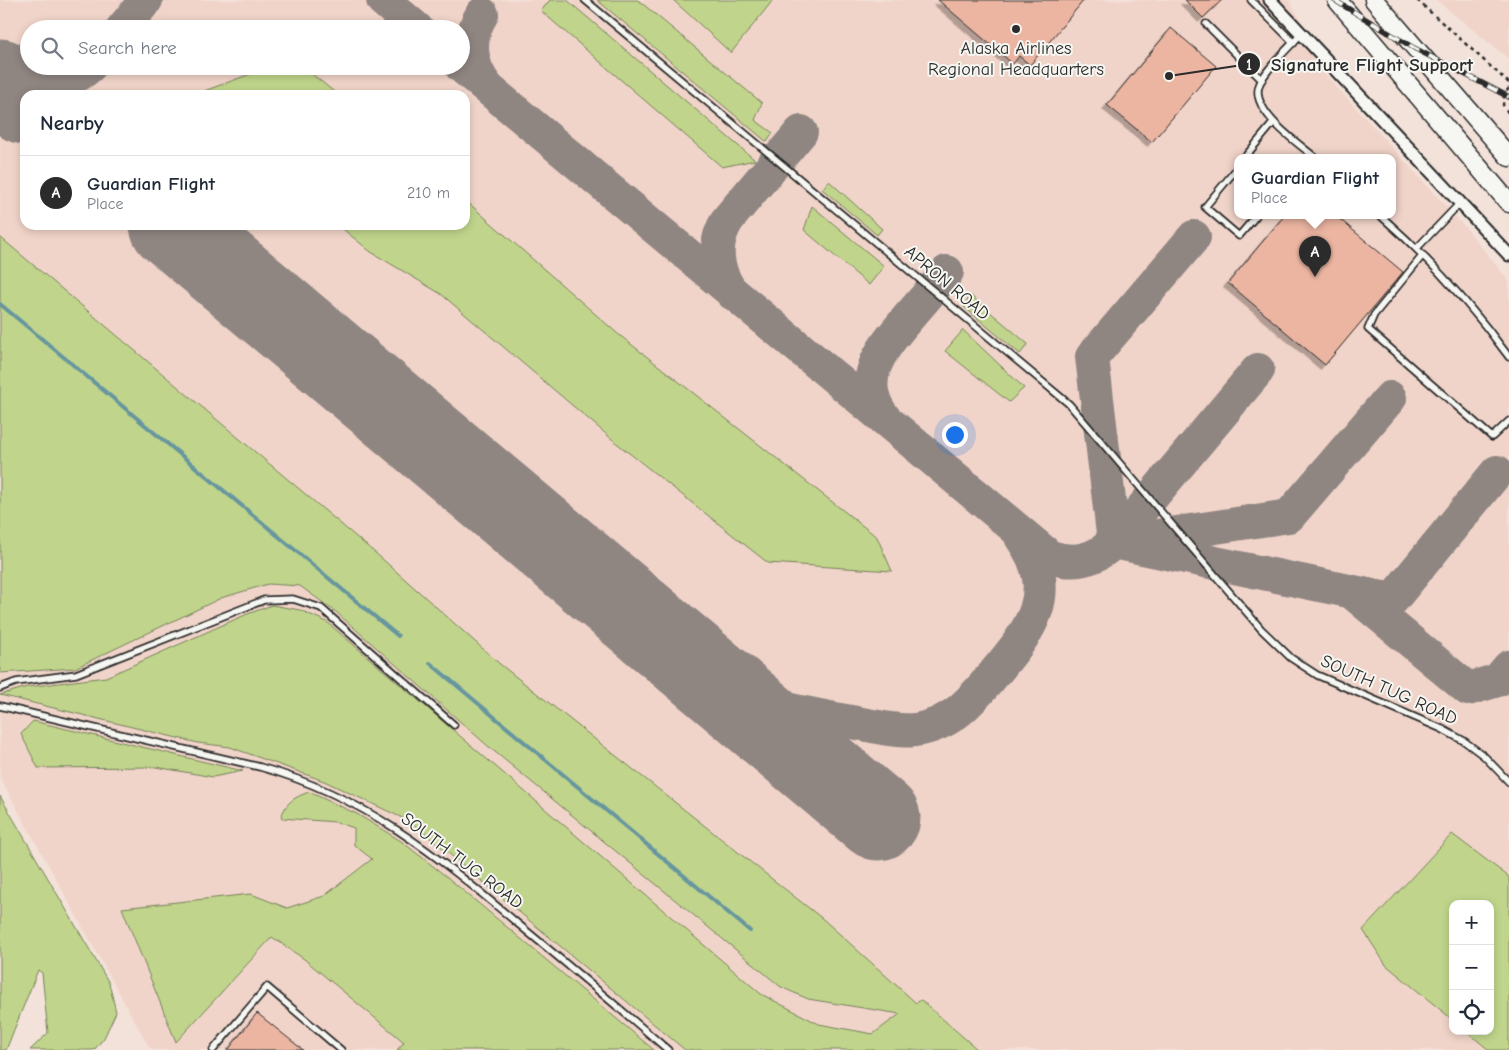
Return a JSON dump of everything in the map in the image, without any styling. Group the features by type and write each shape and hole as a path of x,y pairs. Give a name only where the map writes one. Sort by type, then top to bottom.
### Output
{"main road":[{"path":"1337,0 1509,203"},
{"path":"1374,0 1509,157"}],"street":[{"path":"1270,0 1509,255"}],"lane":[{"name":"APRON ROAD","path":"585,0 1069,404 1257,624"},
{"path":"1251,0 1294,43"},
{"path":"1206,24 1262,80"},
{"path":"1302,32 1262,80 1258,90 1260,101 1274,122 1311,154"},
{"path":"1247,154 1274,122"},
{"path":"1234,172 1205,207 1239,236 1253,219"},
{"path":"1417,248 1460,202"},
{"path":"1384,219 1417,248 1484,322 1509,356"},
{"path":"1423,255 1374,315 1368,329 1492,437 1509,421"},
{"path":"0,688 16,682 76,674 264,600 293,599 321,608 454,725"},
{"name":"SOUTH TUG ROAD","path":"1257,624 1283,651 1305,668 1337,685 1453,735 1484,756 1509,782"},
{"name":"SOUTH TUG ROAD","path":"0,706 283,774 332,794 419,843 668,1050"},
{"path":"213,1050 267,987 341,1050"}],"path":[{"path":"1417,0 1509,83"},
{"path":"1509,88 1504,95 1503,105 1509,114"}],"shaded area":[{"path":"0,0 1289,0 1300,19 1313,61 1466,228 1509,281 1509,1050 154,1050 149,1047 0,778"},
{"path":"1436,0 1509,0 1509,59"}],"green space":[{"path":"550,0 567,0 755,160 722,167 541,11"},
{"path":"597,0 638,0 762,103 755,120 773,133 767,142"},
{"path":"673,0 773,0 731,53"},
{"path":"248,75 313,75 332,90 207,90"},
{"path":"829,181 882,229 877,235 822,189"},
{"path":"470,204 618,334 877,537 892,571 768,563 619,445 441,294 371,252 344,230 470,230"},
{"path":"812,206 884,266 869,285 804,230"},
{"path":"0,237 380,557 501,665 824,920 916,1003 921,1000 978,1050 685,1050 411,822 324,781 230,747 198,743 0,695 27,687 106,677 245,615 272,605 300,610 327,622 761,994 819,1024 873,1034 900,1014 808,999 781,987 489,747 336,612 300,586 268,584 221,598 75,668 0,673"},
{"path":"970,295 1028,344 1020,354 964,307"},
{"path":"963,330 1024,388 1009,402 945,351"},
{"path":"33,721 243,771 213,777 156,767 38,768 21,734"},
{"path":"309,792 357,814 401,841 447,877 654,1050 397,1050 404,1042 304,959 272,937 176,1042 122,908 251,894 287,908 324,896 372,859 354,845 354,828 336,822 281,818 285,808 291,801"},
{"path":"0,796 109,983 116,1012 104,1038 94,1050 30,1050 48,1033 42,973 38,970 6,1050 0,1050"},
{"path":"1452,834 1509,877 1509,1050 1489,1050 1471,1035 1494,1035 1494,900 1449,900 1449,1017 1386,965 1363,930"}],"building":[{"name":"Alaska Airlines Regional Headquarters","path":"938,0 1084,0 1030,65 1019,56 1013,64"},
{"path":"1185,0 1222,0 1203,18"},
{"path":"1171,28 1216,66 1152,142 1107,105"},
{"path":"1281,219 1340,219 1403,272 1325,365 1228,283"},
{"path":"257,1013 303,1050 228,1050"}],"waterway":[{"path":"0,304 398,636"},
{"path":"430,663 750,931"}],"taxiway":[{"path":"129,20 146,0"},
{"path":"383,0 406,20"},
{"path":"482,14 474,33 472,52 477,71 488,88"},
{"path":"470,74 1050,557 1076,561 1092,557 1114,542 1258,370"},
{"path":"0,78 23,85 47,86 58,84 78,75"},
{"path":"732,293 726,284 719,266 718,247 723,228 728,219 801,132"},
{"path":"1114,542 1092,357 1194,237"},
{"path":"886,420 877,406 872,392 875,366 888,342 947,272"},
{"path":"1137,539 1289,516 1390,398"},
{"path":"1114,542 1392,600 1497,472"},
{"path":"739,699 895,730 915,730 928,727 950,717 977,694 1019,643 1029,627 1036,610 1039,594 1039,576 1033,557 1021,537"},
{"path":"1354,594 1468,689 1498,680 1509,667"}],"runway":[{"path":"0,81 20,98"},
{"path":"178,230 878,818"}],"railway":[{"path":"1334,0 1414,48 1509,97"}],"place":[{"name":"Alaska Airlines Regional Headquarters","path":"1016,29"},
{"name":"Signature Flight Support","path":"1169,76"},
{"name":"Guardian Flight","path":"1315,277"}]}
